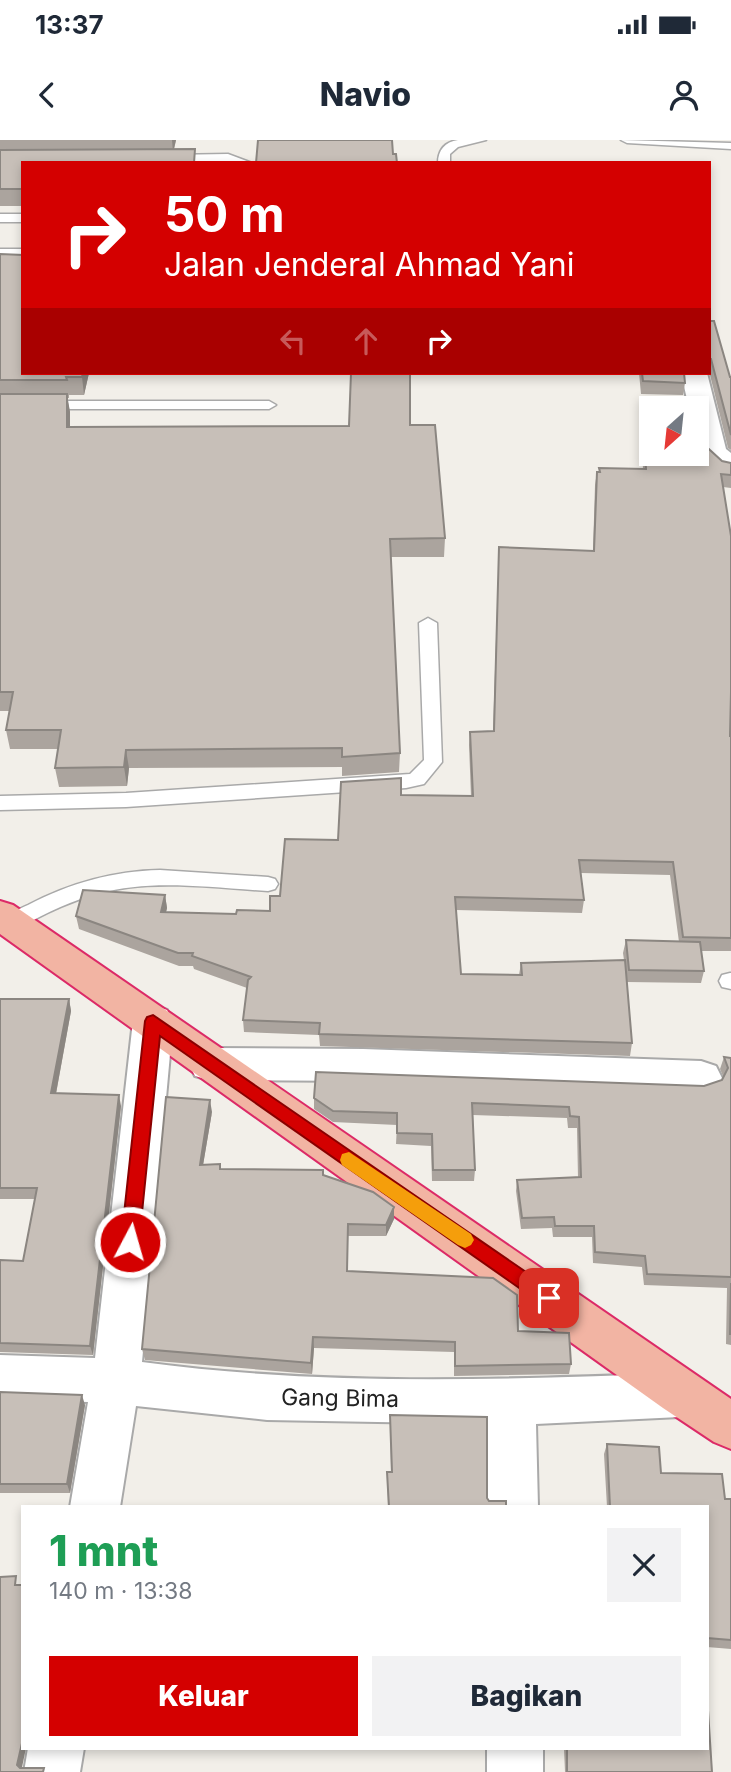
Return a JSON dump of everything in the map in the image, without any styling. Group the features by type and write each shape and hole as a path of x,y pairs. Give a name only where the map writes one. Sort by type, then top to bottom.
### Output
{"highway":[{"path":"6,919 153,1021 209,1064 549,1298 680,1395 731,1426"}],"street":[{"path":"694,375 713,453 731,466"},
{"path":"95,1505 116,1381 153,1021"},
{"path":"209,1064 363,1065 701,1078"},
{"name":"Gang Bima","path":"0,1377 116,1381 190,1391 268,1396 512,1402 680,1395"},
{"path":"512,1402 513,1505"},
{"path":"52,1772 56,1750"},
{"path":"515,1750 515,1772"}],"lane":[{"path":"444,161 444,153 453,142 480,140"},
{"path":"627,140 731,146"},
{"path":"161,159 228,158 239,161"},
{"path":"0,218 21,218"},
{"path":"0,253 21,253"},
{"path":"0,405 269,405"},
{"path":"0,803 126,800 406,782 417,779 433,762 428,623"},
{"path":"6,919 97,884 151,877 268,884"}],"building":[{"path":"258,140 392,140 393,154 396,154 397,161 256,161"},
{"path":"195,149 194,161 21,161 21,189 0,189 0,150"},
{"path":"0,254 21,255 21,375 82,375 66,377 67,380 0,380"},
{"path":"711,321 714,321 731,377 731,435 711,359"},
{"path":"351,375 410,375 410,425 435,425 445,538 390,539 400,753 342,757 342,748 126,750 124,767 55,768 61,730 6,730 13,692 0,692 0,394 67,394 67,427 349,426"},
{"path":"642,375 684,375 685,383 643,381"},
{"path":"709,449 722,461 731,463 731,475 721,474 731,536 731,938 683,937 673,862 579,860 584,900 455,897 461,974 522,975 521,963 625,960 632,1043 319,1034 320,1023 243,1020 248,980 251,977 192,956 193,953 178,953 76,916 83,890 165,895 161,912 236,914 237,910 270,911 270,896 280,896 285,839 338,840 341,782 401,778 401,795 473,796 470,732 494,731 499,547 594,551 599,468 646,469 646,466 709,466"},
{"path":"626,940 700,942 704,971 629,970"},
{"path":"0,999 69,999 51,1093 119,1095 90,1346 0,1343 0,1260 23,1261 37,1188 0,1188"},
{"path":"724,1057 731,1058 731,1277 647,1274 645,1256 595,1252 594,1226 555,1226 554,1217 522,1218 517,1180 581,1177 579,1117 570,1116 569,1107 472,1103 475,1170 433,1170 432,1134 397,1133 397,1113 333,1111 314,1098 316,1072 704,1086 722,1080 728,1068"},
{"path":"166,1097 210,1100 200,1165 220,1164 220,1169 323,1170 323,1175 373,1192 394,1207 386,1225 348,1224 347,1271 493,1278 517,1295 518,1331 569,1333 571,1364 455,1366 455,1342 313,1337 311,1363 142,1349"},
{"path":"0,1392 82,1395 67,1484 0,1484"},
{"path":"390,1415 487,1417 487,1498 489,1501 506,1501 506,1505 389,1505 387,1472 392,1472"},
{"path":"607,1444 659,1447 661,1473 722,1474 725,1499 731,1499 731,1640 709,1638 709,1505 610,1505"},
{"path":"16,1576 15,1585 21,1585 21,1748 17,1765 20,1768 44,1768 43,1772 0,1772 0,1577"},
{"path":"709,1726 712,1772 567,1772 567,1750 709,1750"}],"slow traffic":[{"path":"349,1160 465,1240"}],"route":[{"path":"130,1242 153,1021 209,1064 549,1298"}]}
